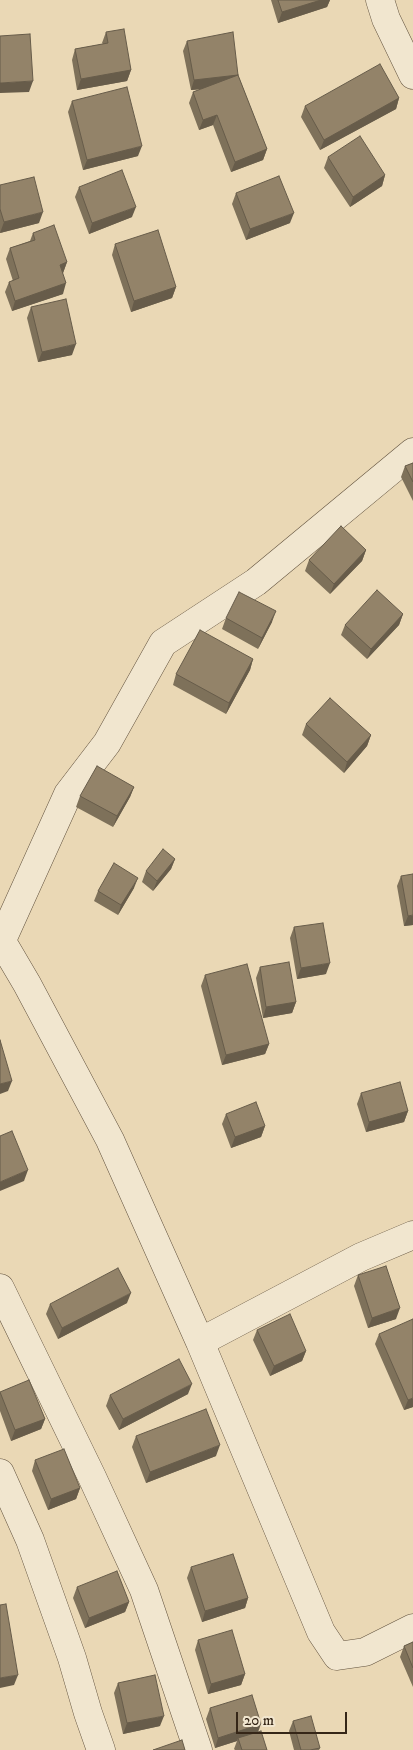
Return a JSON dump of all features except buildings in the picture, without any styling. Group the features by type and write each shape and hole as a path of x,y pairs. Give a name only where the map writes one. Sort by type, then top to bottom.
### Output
{"street":[{"path":"380,0 386,19 413,75"},
{"path":"413,452 256,582 163,643 107,743 68,794 1,939 110,1140 200,1342 321,1632 337,1656 365,1652 413,1628"},
{"path":"200,1342 361,1257 413,1235"},
{"path":"0,1288 92,1476 144,1590 198,1750"},
{"path":"0,1474 30,1540 72,1658 101,1750"}]}
